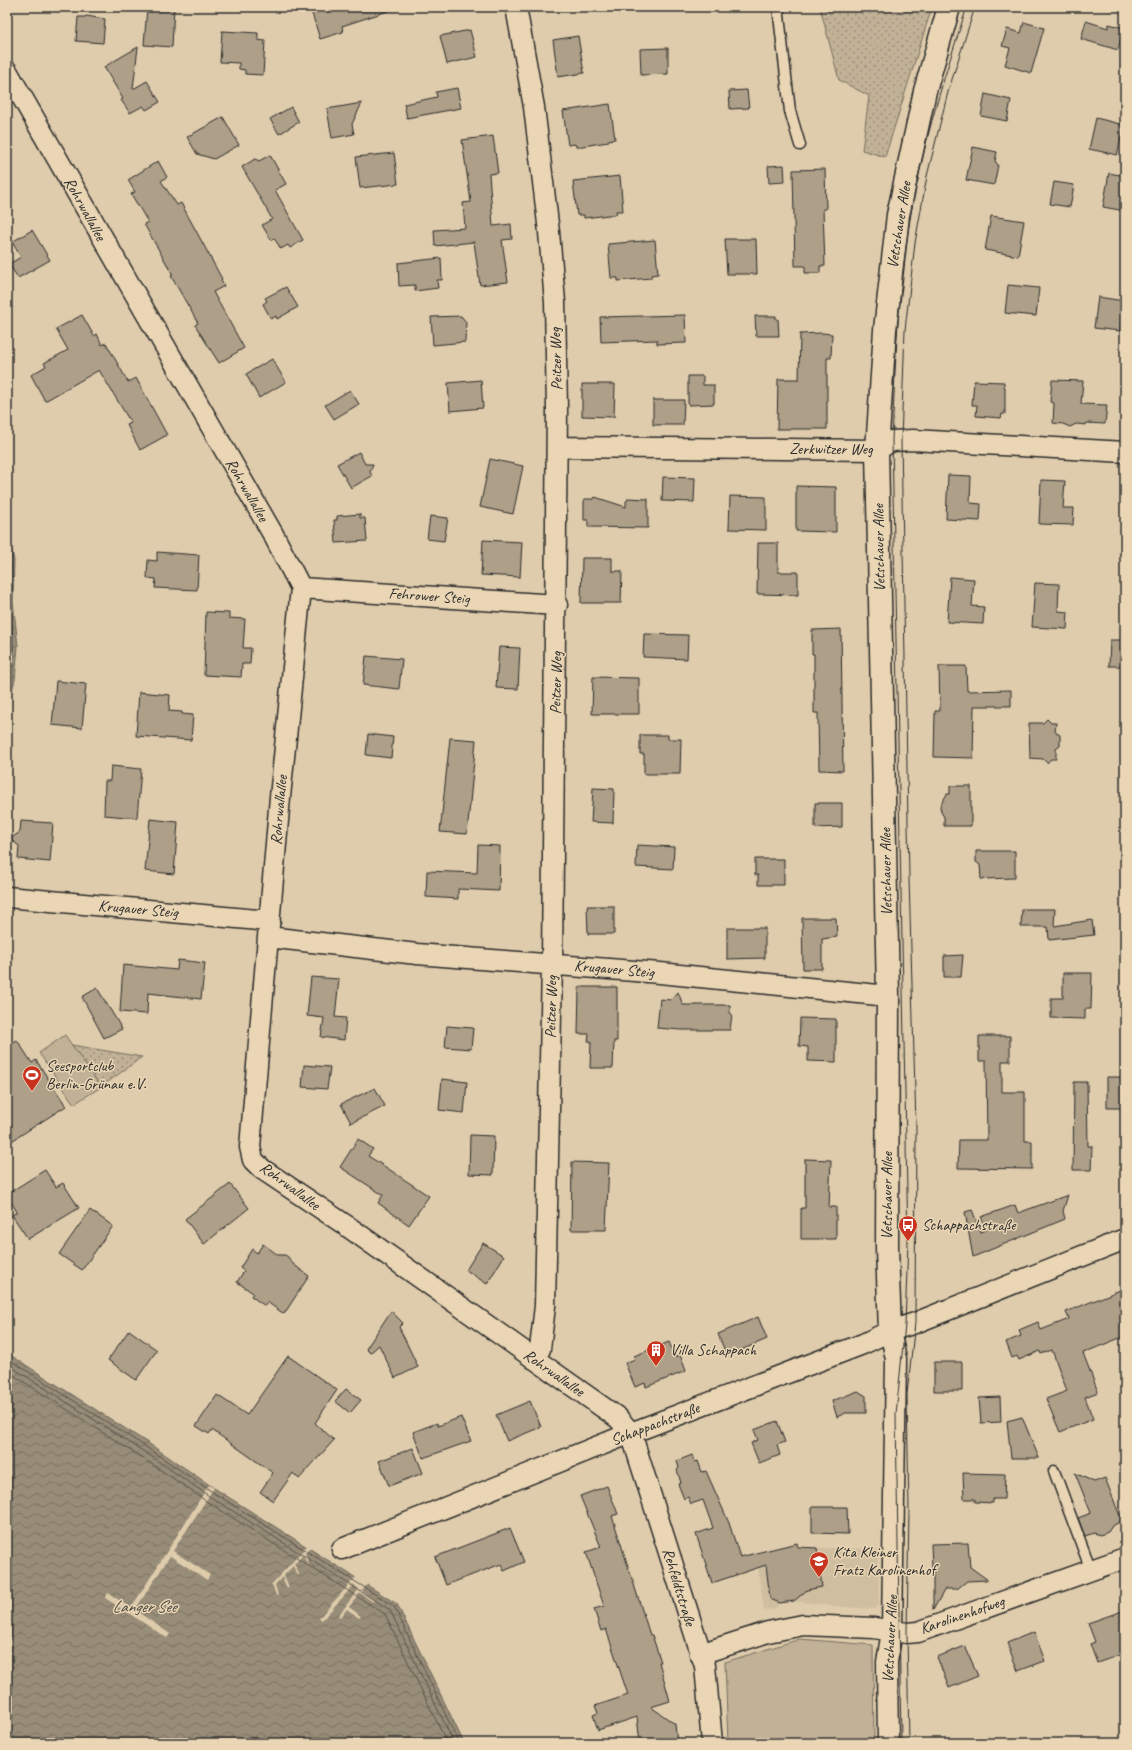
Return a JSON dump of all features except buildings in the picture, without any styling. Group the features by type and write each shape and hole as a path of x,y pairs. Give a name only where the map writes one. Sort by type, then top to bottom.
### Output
{"street":[{"name":"Peitzer Weg","path":"516,7 534,107 549,232 554,302 558,447 552,964 545,1306 540,1349 534,1359"},
{"name":"Vetschauer Allee","path":"888,1743 887,1662 892,1631 896,1359 890,1331 887,1248 888,996 877,450 885,330 898,216 925,92 949,7"},
{"name":"Rohrwallallee","path":"7,71 148,319 274,536 301,588 250,1147 253,1160 262,1169 618,1418 631,1433"},
{"name":"Zerkwitzer Weg","path":"558,447 877,450 892,441 913,440 1125,452"},
{"name":"Fehrower Steig","path":"301,588 557,605"},
{"name":"Krugauer Steig","path":"7,897 269,929 417,954 668,974 888,996"},
{"name":"Schappachstraße","path":"342,1549 631,1433 863,1344 890,1331 914,1323 1125,1239"},
{"name":"Rehfeldtstraße","path":"631,1433 704,1666 712,1743"},
{"name":"Karolinenhofweg","path":"700,1654 768,1632 803,1624 874,1628 906,1633 918,1632 1125,1558"}],"lane":[{"path":"778,7 790,111 800,145"},
{"path":"1054,1471 1091,1570"}],"shaded area":[{"path":"820,7 932,7 885,157 862,150 869,96 839,80"},
{"path":"65,1035 101,1087 74,1104 39,1053"},
{"path":"72,1045 142,1057 101,1087"},
{"name":"Kita Kleiner Fratz Karolinenhof","path":"781,1547 878,1549 879,1605 875,1609 831,1606 794,1601 779,1603 776,1608 764,1611 756,1554"},
{"path":"800,1639 873,1645 874,1743 728,1743 725,1662"}],"water":[{"path":"7,531 14,560 13,601 18,646 15,680 7,707"},
{"name":"Langer See","path":"7,1353 151,1445 214,1488 397,1604 464,1743 7,1743"}],"pier":[{"path":"209,1485 214,1488 173,1551 210,1575 207,1580 170,1556 135,1610 170,1634 167,1638 105,1598 108,1593 131,1608"},
{"path":"307,1546 310,1548 305,1553 309,1565 303,1555 294,1564 299,1574 298,1576 293,1566 284,1575 289,1587 287,1588 282,1577 275,1585 278,1595 276,1596 273,1586 271,1585"},
{"path":"356,1577 368,1584 362,1591 374,1601 373,1602 360,1593 349,1607 361,1616 359,1618 347,1609 340,1618 338,1616 359,1589 354,1585 322,1620 319,1618"}],"tram line":[{"path":"901,1743 896,1414 905,1325 908,1242 892,441 899,314 907,239 912,209 924,150 967,7"},
{"path":"909,1743 907,1633 909,1510 907,1394 915,1323 916,1126 909,878 901,440 905,330 915,243 927,176 948,92 975,7"}],"place":[{"name":"Seesportclub Berlin-Grünau e.V.","path":"32,1092"},
{"name":"Schappachstraße","path":"908,1242"},
{"name":"Villa Schappach","path":"656,1367"},
{"name":"Kita Kleiner Fratz Karolinenhof","path":"819,1578"}]}
